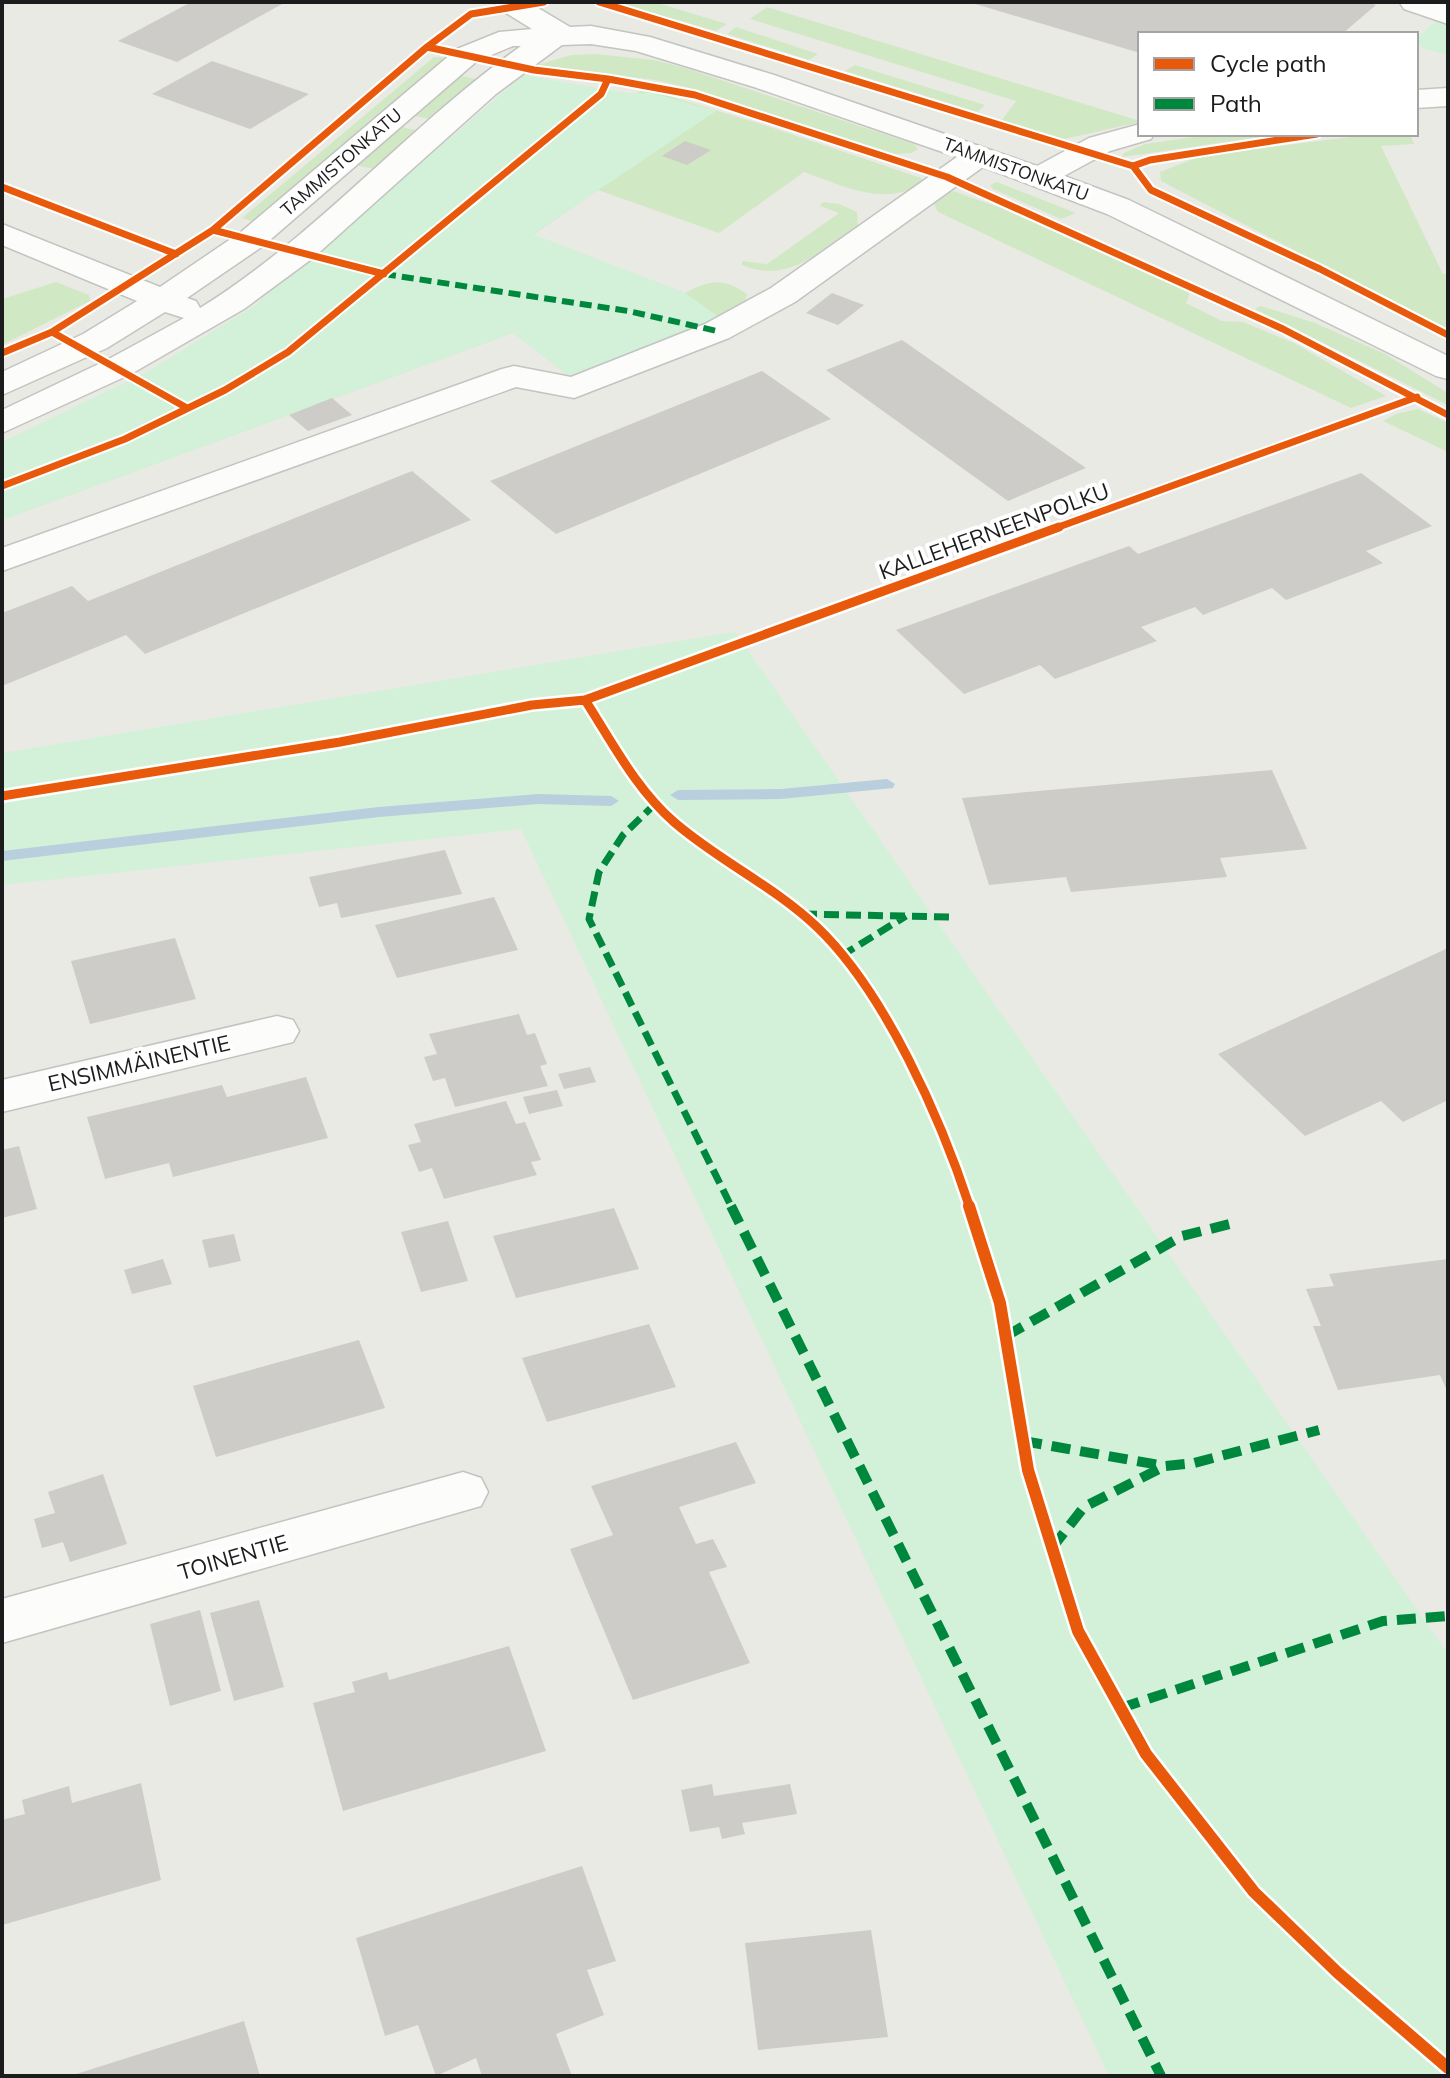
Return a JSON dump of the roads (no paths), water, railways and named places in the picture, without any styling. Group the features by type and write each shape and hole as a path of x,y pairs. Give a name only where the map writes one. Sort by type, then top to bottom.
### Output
{"street":[{"path":"508,2 561,34"},
{"path":"1414,3 1448,15"},
{"name":"TAMMISTONKATU","path":"2,423 118,368 208,319 301,251 512,66 561,34"},
{"name":"TAMMISTONKATU","path":"2,385 95,341 165,300 252,239 467,55 509,38 561,34 591,35 640,43 980,155 1118,207 1448,369"},
{"path":"1418,99 1448,97"},
{"path":"1040,178 1080,152 1108,139 1138,133"},
{"path":"2,560 514,376 574,388 717,331 783,295 980,155"},
{"path":"2,234 208,319"},
{"path":"2,266 37,248"},
{"name":"ENSIMMÄINENTIE","path":"2,1096 277,1031"},
{"name":"TOINENTIE","path":"2,1621 463,1492"}],"waterway":[{"path":"678,795 781,794 887,784"},
{"path":"2,856 379,812 538,799 611,801"}]}
